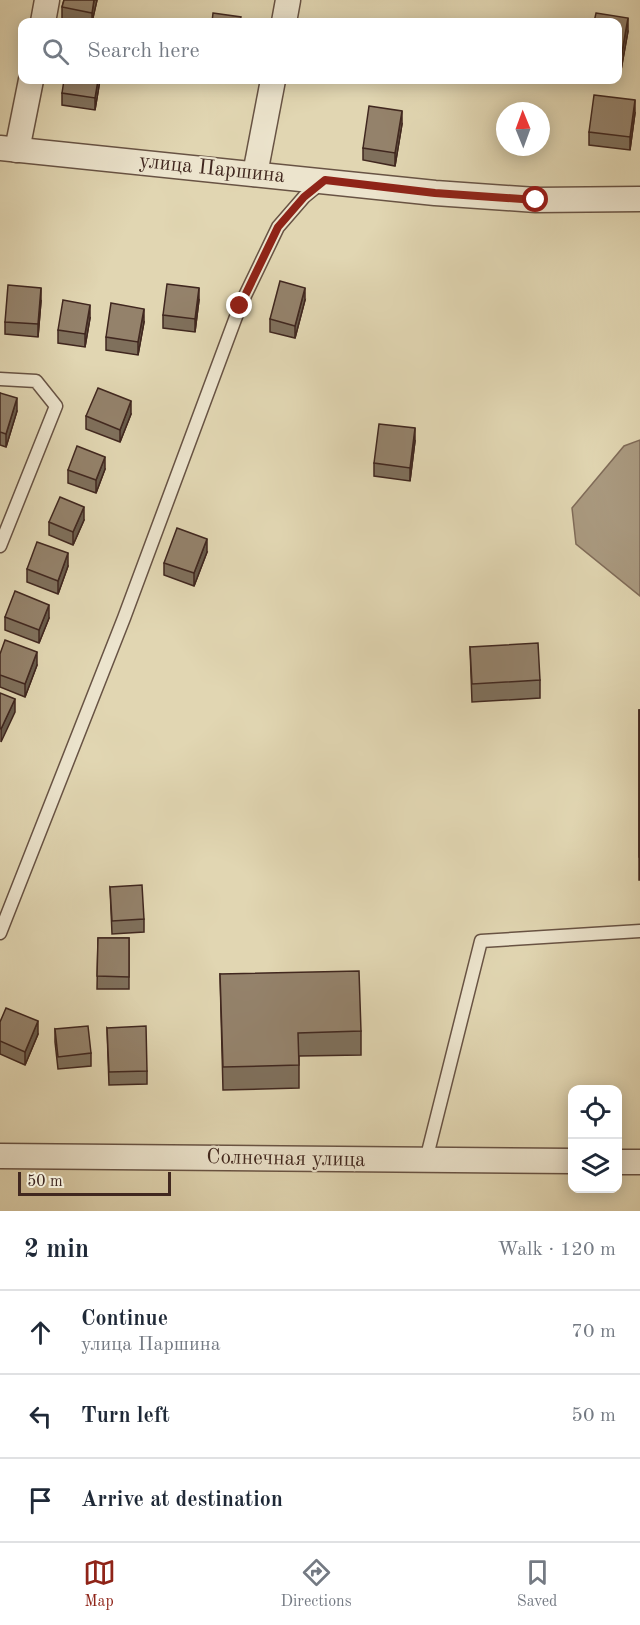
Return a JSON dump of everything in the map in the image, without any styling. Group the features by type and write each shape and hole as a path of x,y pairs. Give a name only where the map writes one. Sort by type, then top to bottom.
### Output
{"street":[{"path":"44,18 47,0"},
{"path":"285,18 288,0"},
{"path":"8,149 30,84"},
{"path":"255,174 272,84"},
{"name":"улица Паршина","path":"8,149 435,193 536,200 639,198"},
{"name":"Солнечная улица","path":"0,1156 568,1161"},
{"path":"622,1162 640,1162"}],"lane":[{"path":"0,933 124,618 240,306 278,227 304,197 325,180"},
{"path":"0,379 36,381 56,406 0,546"},
{"path":"426,1160 481,941 640,931"}],"shaded area":[{"path":"640,440 640,596 576,544 572,508 624,446"}],"building":[{"path":"64,0 94,0 92,13 62,7"},
{"path":"213,13 241,17 241,18 212,18"},
{"path":"596,13 628,18 622,52 622,18 595,18"},
{"path":"63,84 97,84 95,98 62,93"},
{"path":"594,95 635,100 630,137 589,132"},
{"path":"369,106 402,111 395,153 363,148"},
{"path":"280,281 305,288 295,326 270,319"},
{"path":"167,284 199,288 195,319 163,315"},
{"path":"8,285 41,288 38,324 5,322"},
{"path":"63,300 90,305 85,334 58,330"},
{"path":"111,303 144,309 138,342 106,337"},
{"path":"98,388 131,401 120,430 86,416"},
{"path":"0,393 17,398 6,434 0,432"},
{"path":"379,424 415,428 410,468 374,463"},
{"path":"77,446 105,457 96,480 68,470"},
{"path":"60,497 84,507 73,532 49,522"},
{"path":"177,528 207,539 194,573 164,563"},
{"path":"37,542 68,553 58,581 27,569"},
{"path":"15,591 49,605 39,630 5,617"},
{"path":"5,640 37,652 25,684 0,675 0,654"},
{"path":"538,643 540,680 472,684 470,647"},
{"path":"0,693 15,699 1,729 0,728"},
{"path":"640,710 640,857 639,857"},
{"path":"142,885 144,919 112,921 110,887"},
{"path":"98,938 129,938 129,977 97,976"},
{"path":"359,971 361,1031 298,1033 299,1065 223,1067 220,974"},
{"path":"6,1008 38,1021 25,1052 0,1041 0,1022"},
{"path":"88,1026 91,1053 58,1057 55,1029"},
{"path":"146,1026 147,1071 109,1072 107,1028"}],"route":[{"path":"240,306 278,227 304,197 325,180 435,193 536,200"}]}
